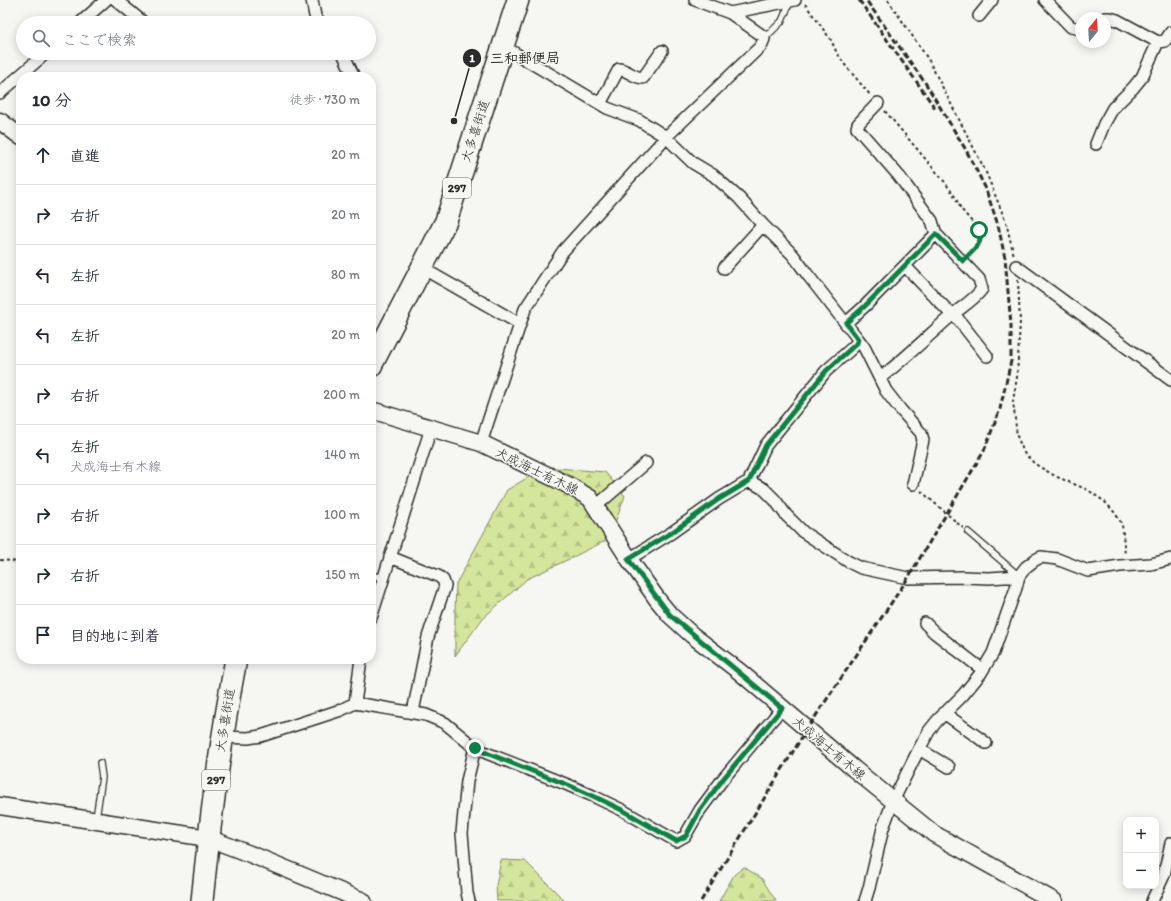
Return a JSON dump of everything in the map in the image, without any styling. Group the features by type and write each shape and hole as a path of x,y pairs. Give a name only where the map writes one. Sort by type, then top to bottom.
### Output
{"highway":[{"name":"大多喜街道","path":"376,356 446,221 518,0"},
{"name":"大多喜街道","path":"202,901 208,838 222,737 235,664"}],"main road":[{"path":"0,121 16,133"},
{"name":"犬成海士有木線","path":"376,412 480,443 568,485 590,498 628,559 670,615 893,802 934,834 1054,901"},
{"path":"0,806 208,838 363,901"}],"street":[{"path":"88,16 106,0"},
{"path":"116,0 135,16"},
{"path":"312,0 315,16"},
{"path":"480,443 525,309 563,251 666,137 761,46 764,39 763,36 757,31 730,13 695,0"},
{"path":"978,16 992,0"},
{"path":"1045,0 1071,27 1075,28"},
{"path":"730,13 792,1"},
{"path":"1111,18 1158,42 1164,41 1171,32"},
{"path":"1096,144 1104,124 1113,108 1142,77 1158,42"},
{"path":"503,46 600,104 638,120 666,137 693,163 713,175 739,198 763,225 794,255 864,347 886,390 895,403 921,433 923,440 913,484"},
{"path":"600,104 619,69 640,79 643,78 662,51"},
{"path":"24,72 38,60"},
{"path":"346,60 352,72"},
{"path":"0,93 16,79"},
{"path":"878,104 858,124 857,128 899,176 932,221 936,234 979,278 982,285 982,289 978,294 953,314 896,366 880,378"},
{"path":"724,268 763,225"},
{"path":"846,323 865,306 936,234"},
{"path":"905,266 953,314 987,356"},
{"path":"1016,266 1171,380"},
{"path":"422,268 520,324"},
{"path":"628,559 671,533 719,499 749,481 766,445 826,371 857,343 858,339"},
{"path":"376,603 431,428"},
{"path":"595,507 646,463"},
{"path":"749,481 770,494 786,515 803,532 849,562 861,568 908,578 989,578 1019,576"},
{"path":"390,557 438,576 443,580 445,586 428,637 413,712"},
{"path":"865,901 883,828 893,802 929,731 944,713 964,695 981,673 993,653 1019,576 1026,567 1041,557 1057,559 1088,571 1152,564 1171,559"},
{"path":"925,623 935,633 979,667 981,673"},
{"path":"355,703 360,664"},
{"path":"222,737 248,738 262,736 341,710 355,703 413,712 426,715 445,723 475,748 593,796 622,810 676,841 686,836 700,810 723,779 782,708"},
{"path":"944,713 986,743"},
{"path":"469,901 462,833 467,781 475,748"},
{"path":"919,749 949,767"},
{"path":"1152,901 1168,876 1171,843"}],"lane":[{"path":"764,39 782,21 792,1"},
{"path":"968,532 1019,576"},
{"path":"376,576 384,578"},
{"path":"96,820 102,777 100,764"}],"path":[{"path":"802,0 831,40 845,65 944,181 954,195 961,209 979,230 981,235 980,242 963,261"},
{"path":"888,0 928,59 985,170 1006,222 1018,277 1020,322 1014,401 1017,436 1024,453 1035,464 1055,476 1088,490 1105,502 1115,513 1122,524 1126,566"},
{"path":"913,484 968,532"},
{"path":"0,560 16,562"}],"green space":[{"path":"545,467 605,472 625,496 609,539 527,579 483,618 455,656 456,584 507,490"},
{"path":"501,860 525,861 565,901 497,901 496,886"},
{"path":"744,867 762,879 776,901 764,901 763,899 757,901 719,901 734,875"}],"railway":[{"path":"859,0 935,108"},
{"path":"701,901 807,729 908,578 984,451 1000,409 1011,361 1011,325 1005,258 998,225 985,187 966,150 926,84 866,0"}],"place":[{"name":"三和郵便局","path":"454,121"}],"route":[{"path":"475,748 593,796 622,810 676,841 686,836 700,810 723,779 763,733 782,708 740,672 692,635 670,615 628,559 671,533 719,499 749,481 766,445 806,398 826,371 857,343 857,336 846,323 865,306 936,234 963,261 980,242 981,235 979,230"}]}
